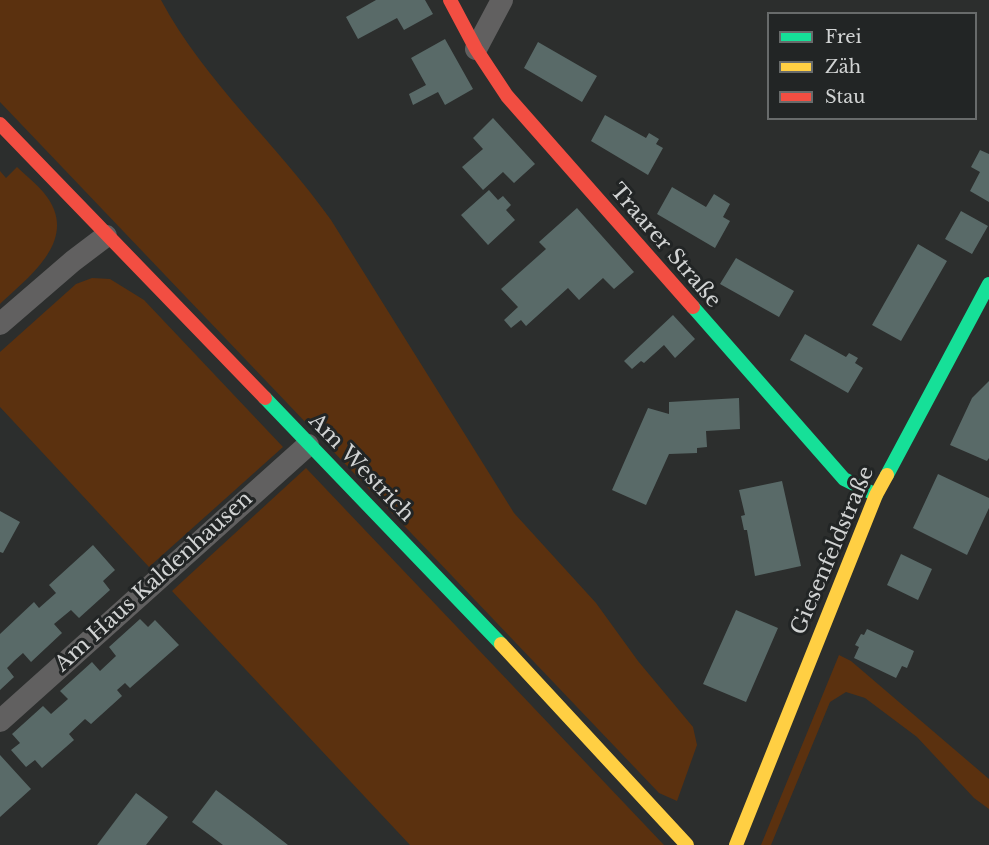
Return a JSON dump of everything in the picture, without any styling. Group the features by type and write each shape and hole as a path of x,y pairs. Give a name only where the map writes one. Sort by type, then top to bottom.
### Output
{"street":[{"name":"Traarer Straße","path":"450,0 476,49 507,96 844,478 876,495"},
{"path":"476,49 502,0"},
{"name":"Am Westrich","path":"0,124 308,445 455,594 687,845"},
{"path":"0,324 73,261 106,236"},
{"name":"Giesenfeldstraße","path":"736,845 876,495 982,312 989,284"},
{"name":"Am Haus Kaldenhausen","path":"0,721 308,445"}],"shaded area":[{"path":"0,0 161,0 179,30 220,86 288,165 331,220 514,513 596,603 638,661 693,727 697,745 677,801 659,793 0,102"},
{"path":"17,167 44,193 54,210 57,225 55,240 48,254 25,281 0,304 0,171 6,178"},
{"path":"92,278 110,279 144,300 283,447 149,567 0,407 0,352 76,284"},
{"path":"306,468 664,845 410,845 172,591"},
{"path":"839,655 851,661 989,779 989,809 974,798 917,737 865,698 846,692 830,702 771,845 761,845"}],"building":[{"path":"376,0 425,0 433,14 404,30 397,18 358,39 346,17"},
{"path":"445,39 473,89 445,105 438,92 413,105 409,94 426,85 411,58"},
{"path":"538,42 597,76 582,102 524,68"},
{"path":"605,115 646,138 649,133 659,139 656,144 663,148 648,175 591,141"},
{"path":"493,118 535,164 514,183 503,172 483,190 462,167 483,149 473,138"},
{"path":"980,150 989,154 989,202 970,191 980,172 971,167"},
{"path":"672,187 706,207 714,194 730,204 723,217 730,221 715,248 657,214"},
{"path":"489,190 498,200 503,196 511,205 506,210 515,220 488,245 461,215"},
{"path":"577,208 634,272 614,289 603,278 579,300 568,288 526,326 521,320 511,328 504,320 518,307 501,289 546,249 539,242"},
{"path":"961,211 988,226 972,254 945,239"},
{"path":"918,244 947,261 901,341 872,325"},
{"path":"736,258 794,291 779,317 720,284"},
{"path":"673,315 695,339 675,358 664,345 644,363 641,361 632,369 624,361"},
{"path":"805,334 846,357 849,353 858,358 855,363 863,368 848,393 790,360"},
{"path":"989,381 989,458 987,461 950,445 972,398"},
{"path":"739,398 740,429 706,431 707,447 697,448 697,453 669,454 646,505 612,490 648,408 669,414 669,402"},
{"path":"938,474 989,498 989,508 967,555 913,528"},
{"path":"782,481 801,566 755,576 747,530 744,530 741,516 745,515 739,490"},
{"path":"0,511 20,522 3,553 0,552"},
{"path":"93,545 115,570 103,581 110,590 79,618 71,610 54,624 62,633 31,662 23,653 14,661 7,668 14,677 0,690 0,634 34,602 39,608 56,593 49,585"},
{"path":"901,554 932,569 918,600 887,585"},
{"path":"736,610 778,628 746,702 703,684"},
{"path":"140,619 148,627 155,620 179,645 130,688 125,683 117,690 122,696 91,724 85,719 69,734 74,740 42,768 35,760 26,767 11,750 20,743 12,734 43,706 51,714 68,699 60,691 92,662 100,671 116,656 109,647"},
{"path":"867,629 914,651 907,668 902,666 896,678 854,658 859,647 855,645"},
{"path":"0,755 31,789 0,817"},
{"path":"216,790 288,845 223,845 192,822"},
{"path":"136,793 168,817 146,845 97,845"}],"traffic: fast":[{"path":"887,475 989,284"},
{"path":"693,307 844,479 876,495"},
{"path":"265,398 501,644"}],"traffic: slow":[{"path":"736,845 876,495 887,475"},
{"path":"501,644 687,845"}],"traffic: jam":[{"path":"450,0 476,49 507,96 693,307"},
{"path":"0,124 265,398"}]}
